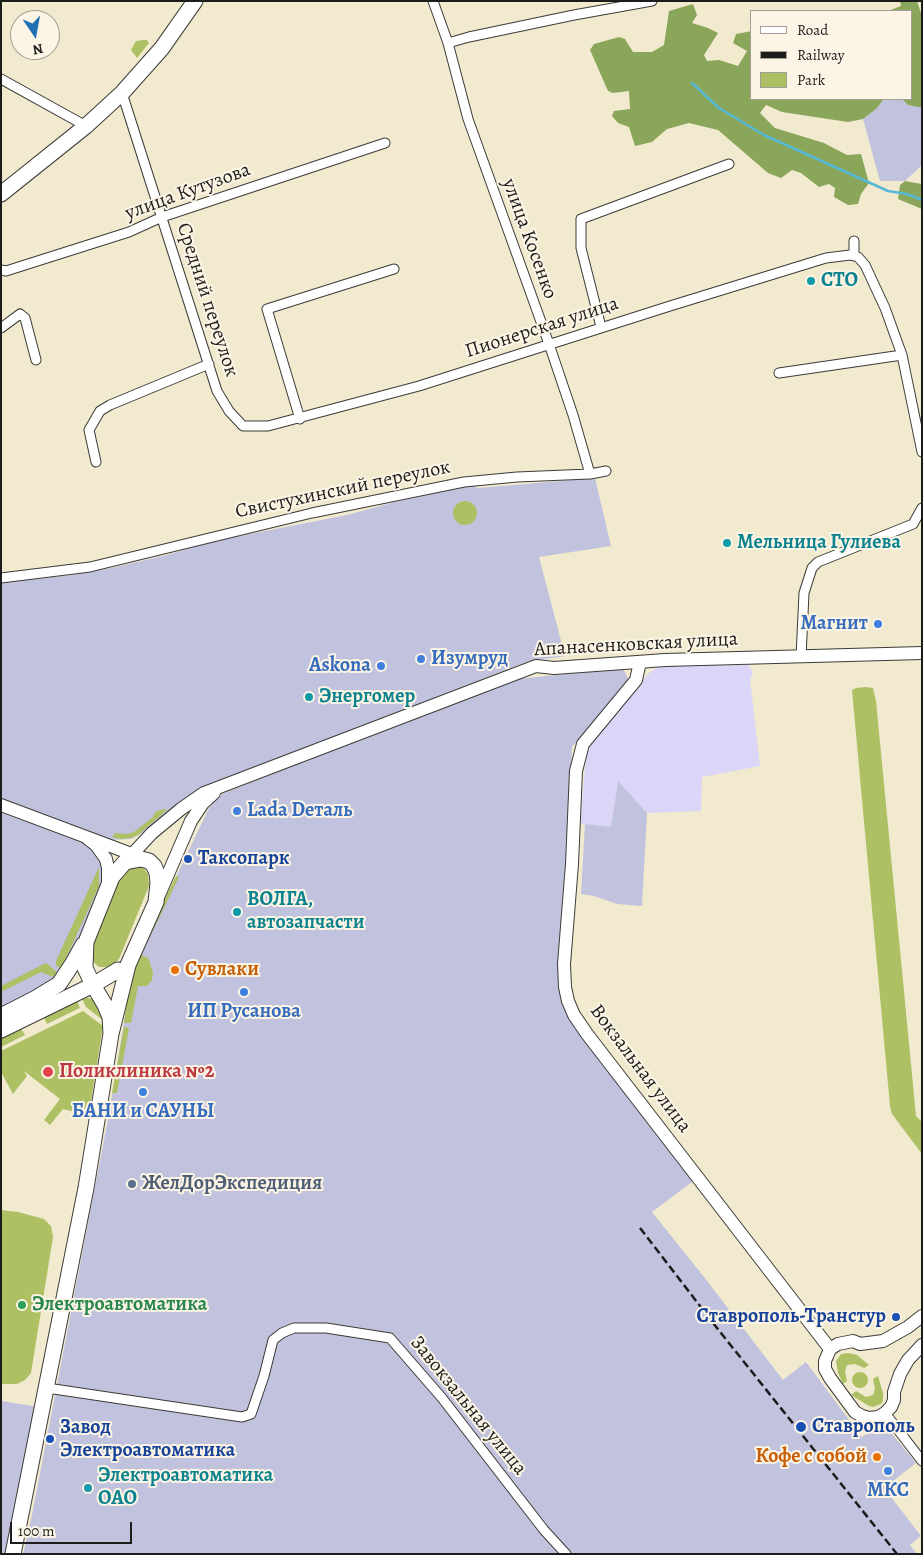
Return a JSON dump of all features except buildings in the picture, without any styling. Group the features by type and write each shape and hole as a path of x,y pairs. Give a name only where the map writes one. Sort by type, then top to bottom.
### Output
{"main road":[{"path":"1,194 86,126 122,93 162,48 195,1"},
{"name":"Апанасенковская улица","path":"152,833 193,800 204,794 536,666 554,668 640,662 922,653"},
{"name":"Вокзальная улица","path":"640,662 636,680 583,744 576,771 572,864 564,964 568,1001 574,1015 587,1034 830,1349"},
{"path":"13,1554 86,1188 111,1034 128,966 190,821 204,803 224,786"},
{"path":"1,805 107,844 133,859 141,858 149,861 157,873 156,902"},
{"path":"107,844 134,842 152,833"},
{"path":"1,1016 59,984 74,963 112,877 128,857 152,833"},
{"path":"84,836 96,845 106,859 108,888"},
{"path":"88,934 85,968 110,1017 111,1034"},
{"path":"1,1030 93,985 118,970 137,945"},
{"path":"85,955 92,968 109,973 118,970"},
{"path":"75,994 92,994 100,998 105,1005"},
{"path":"922,1316 908,1327 883,1341 860,1344 853,1341 845,1342 830,1349 825,1361 826,1369 830,1378 854,1412 869,1418 885,1414 891,1407 900,1374 904,1366 922,1345"}],"street":[{"name":"улица Косенко","path":"433,1 448,44 468,119 549,344 573,415 590,474"},
{"path":"448,44 469,37 652,1"},
{"path":"1,79 86,126"},
{"name":"Средний переулок","path":"122,93 210,364 217,391 229,411 243,426"},
{"name":"улица Кутузова","path":"1,270 6,271 129,232 162,217 385,143"},
{"path":"601,327 581,248 581,219 729,164"},
{"path":"854,241 852,255 865,265 885,308 902,355 918,414 922,452"},
{"name":"Пионерская улица","path":"243,426 268,426 300,419 419,386 601,327 826,258 852,255"},
{"path":"300,419 267,309 394,269"},
{"path":"1,328 20,314 25,318 36,360"},
{"path":"779,373 902,355"},
{"path":"96,462 89,430 100,411 110,405 210,364"},
{"name":"Свистухинский переулок","path":"1,578 90,566 312,513 464,482 517,476 590,474 606,471"},
{"path":"800,657 804,594 812,568 818,562 913,524 922,508"},
{"name":"Завокзальная улица","path":"47,1388 242,1417 251,1414 262,1383 273,1340 282,1332 294,1328 326,1328 390,1338 442,1398 544,1530 566,1554"},
{"path":"885,1414 922,1461"}],"shaded area":[{"path":"883,100 903,100 908,105 922,107 922,165 905,181 880,181 863,119 876,109"},
{"path":"595,478 611,546 539,557 565,656 526,662 219,782 131,839 110,840 1,800 1,583 107,569 167,555 214,541 347,515 395,502 473,485 477,488"},
{"path":"749,665 753,674 750,679 760,766 702,777 701,811 647,813 618,782 611,827 580,824 587,745 649,673 660,666"},
{"path":"623,668 629,681 572,747 561,980 562,995 696,1179 652,1212 783,1380 806,1362 862,1437 882,1422 916,1463 884,1488 921,1536 910,1545 917,1554 23,1554 108,1119 133,967 209,808 222,794 508,680"},
{"path":"618,781 647,813 642,906 617,904 594,896 581,894 585,824 611,827"},
{"path":"1,810 83,839 102,860 104,877 84,934 61,975 1,1011"},
{"path":"1,1401 39,1407 8,1554 1,1554"}],"green space":[{"path":"900,1 917,1 922,16 922,107 908,105 903,100 913,100 913,10 891,10 901,6"},
{"path":"693,4 697,15 692,23 718,33 704,55 707,61 719,60 738,66 747,51 733,43 736,34 750,31 750,100 883,100 876,109 863,119 848,122 782,112 766,105 760,113 775,128 824,143 847,155 861,154 869,183 861,194 858,204 848,205 834,197 835,188 829,184 819,187 801,173 792,170 781,178 768,173 718,130 689,123 667,129 652,142 635,146 629,127 618,123 612,116 614,111 630,109 629,91 613,93 608,91 590,50 594,44 619,37 625,39 633,52 652,52 664,45 669,11"},
{"path":"147,40 149,43 137,58 131,50 136,41"},
{"path":"905,181 922,184 922,209 898,199 900,185"},
{"path":"465,501 470,502 476,508 476,518 470,524 465,525 460,524 454,518 453,513 454,508 460,502"},
{"path":"866,687 873,688 876,701 916,1116 922,1122 922,1154 892,1114 890,1106 852,690"},
{"path":"167,810 138,835 120,839 112,837 115,833 127,834 134,832 153,817 157,811"},
{"path":"138,866 148,874 149,886 119,959 110,967 99,967 91,960 91,947 121,874 125,870"},
{"path":"99,867 99,886 61,969 56,965 56,961"},
{"path":"176,876 179,877 149,939 146,937"},
{"path":"142,955 148,958 153,972 152,980 147,986 138,986 131,1023 124,1023 130,976 139,957"},
{"path":"46,963 57,972 53,977 41,972 1,992 1,986"},
{"path":"82,999 94,999 105,1022 86,1007"},
{"path":"77,1001 80,1008 47,1024 44,1018"},
{"path":"83,1011 103,1026 90,1107 76,1112 63,1109 50,1125 44,1120 60,1099 24,1071 27,1076 13,1094 1,1072 1,1051"},
{"path":"124,1027 129,1028 117,1093 112,1093"},
{"path":"21,1029 25,1035 1,1047 1,1039"},
{"name":"Электроавтоматика","path":"1,1210 18,1212 44,1219 51,1226 53,1237 31,1373 25,1380 17,1384 1,1384"},
{"path":"841,1354 857,1355 869,1365 864,1368 855,1364 847,1365 845,1372 847,1381 843,1384 838,1373 836,1361"},
{"path":"860,1372 868,1380 860,1388 852,1380"},
{"path":"878,1376 883,1393 881,1404 873,1407 869,1406 851,1395 856,1391 866,1397 873,1395 875,1389 873,1379"}],"waterway":[{"path":"692,83 719,108 764,135 888,191 907,194 922,200"}],"railway":[{"path":"640,1228 897,1554"}],"place":[{"name":"СТО","path":"811,281"},
{"name":"Мельница Гулиева","path":"727,543"},
{"name":"Магнит","path":"878,624"},
{"name":"Изумруд","path":"421,659"},
{"name":"Askona","path":"381,666"},
{"name":"Энергомер","path":"309,697"},
{"name":"Lada Dеталь","path":"237,811"},
{"name":"Таксопарк","path":"188,859"},
{"name":"ВОЛГА, автозапчасти","path":"237,912"},
{"name":"Сувлаки","path":"175,970"},
{"name":"ИП Русанова","path":"244,992"},
{"name":"Поликлиника №2","path":"48,1072"},
{"name":"БАНИ и САУНЫ","path":"143,1092"},
{"name":"ЖелДорЭкспедиция","path":"132,1184"},
{"name":"Электроавтоматика","path":"22,1305"},
{"name":"Ставрополь-Транстур","path":"896,1317"},
{"name":"Ставрополь","path":"801,1427"},
{"name":"Завод Электроавтоматика","path":"50,1439"},
{"name":"Кофе с собой","path":"877,1457"},
{"name":"МКС","path":"888,1471"},
{"name":"Электроавтоматика ОАО","path":"88,1488"}]}
